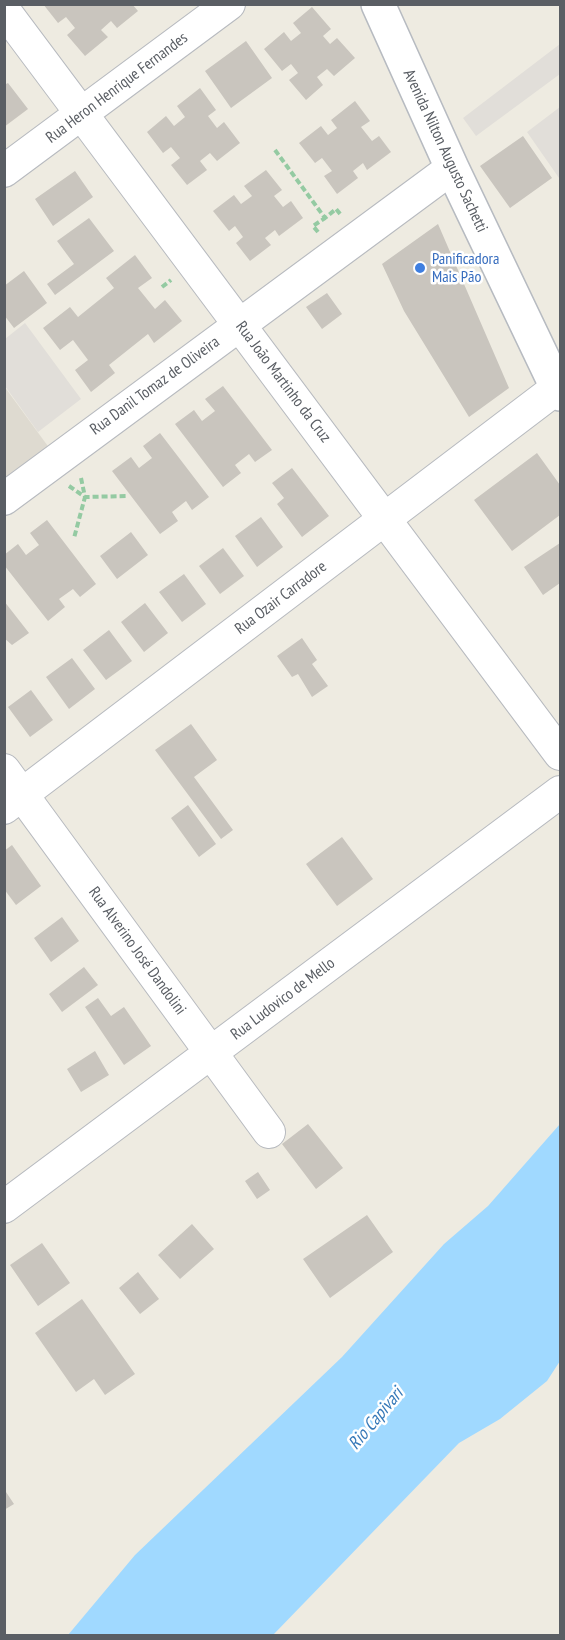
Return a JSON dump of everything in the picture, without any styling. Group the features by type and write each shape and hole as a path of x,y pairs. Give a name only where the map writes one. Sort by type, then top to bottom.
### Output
{"main road":[{"name":"Avenida Nilton Augusto Sachetti","path":"378,4 452,168 559,391"}],"street":[{"name":"Rua Heron Henrique Fernandes","path":"4,171 229,4"},
{"name":"Rua João Martinho da Cruz","path":"4,10 561,754"},
{"name":"Rua Danil Tomaz de Oliveira","path":"4,499 452,168"},
{"name":"Rua Ozair Carradore","path":"10,791 559,391"},
{"name":"Rua Alverino José Dandolini","path":"10,791 269,1132"},
{"name":"Rua Ludovico de Mello","path":"4,1207 561,792"}],"path":[{"path":"275,150 325,218 336,209 358,237"},
{"path":"74,538 85,497 78,463 58,458 57,478 85,497 126,496"}],"shaded area":[{"path":"560,44 560,74 476,136 463,118"},
{"path":"560,107 560,177 559,178 527,132"},
{"path":"25,323 81,399 38,432 5,386 5,339"},
{"path":"4,386 50,449 4,483"}],"water":[{"name":"Rio Capivari","path":"560,1124 560,1361 547,1381 500,1419 459,1443 273,1635 68,1635 135,1555 342,1357 444,1244 488,1206"}],"building":[{"path":"43,4 132,4 138,11 117,28 111,21 101,30 108,37 85,56 67,35 75,28 66,17 58,23"},
{"path":"312,7 331,29 323,36 330,44 337,38 355,58 334,76 327,69 317,77 323,85 306,100 289,80 298,73 291,64 282,71 264,49 284,32 291,41 301,33 293,23"},
{"path":"246,41 272,78 231,108 205,71"},
{"path":"8,83 28,109 4,127 4,85"},
{"path":"200,88 216,110 208,116 217,128 224,122 240,143 217,161 210,153 200,161 207,170 187,185 171,165 180,158 171,147 163,153 147,132 166,116 174,126 185,117 177,106"},
{"path":"355,101 370,121 361,127 372,141 379,136 391,152 367,170 363,163 353,171 358,178 337,194 324,176 332,171 322,158 315,163 299,143 321,126 328,135 337,128 331,120"},
{"path":"523,136 552,178 510,208 480,166"},
{"path":"266,170 282,190 274,196 283,207 291,201 303,218 279,236 275,230 265,238 271,245 250,261 236,243 243,237 235,226 229,231 213,211 234,195 241,204 252,196 244,186"},
{"path":"75,171 93,197 53,226 35,199"},
{"path":"89,218 114,251 55,295 47,284 74,264 57,241"},
{"path":"438,224 509,388 469,417 404,311 382,264"},
{"path":"135,255 152,278 138,288 155,309 165,300 182,321 154,343 148,334 109,365 115,373 91,392 75,370 88,360 73,340 60,350 43,328 70,307 78,317 114,288 106,278"},
{"path":"24,271 47,303 14,328 4,315 4,286"},
{"path":"327,293 342,314 322,329 306,307"},
{"path":"223,386 272,450 255,462 249,454 235,465 241,473 223,487 175,424 194,410 202,421 215,411 205,399"},
{"path":"160,433 209,497 192,510 186,501 172,512 178,521 160,534 112,471 131,457 139,468 152,458 143,446"},
{"path":"537,453 560,485 560,515 512,551 474,500"},
{"path":"292,468 329,516 302,537 277,504 284,498 272,483"},
{"path":"261,517 283,547 257,567 235,536"},
{"path":"47,520 96,584 80,597 73,589 59,599 65,607 48,621 4,565 4,555 18,544 26,555 39,545 30,533"},
{"path":"131,532 148,555 117,579 100,556"},
{"path":"560,543 560,583 543,595 524,567"},
{"path":"223,548 244,576 220,594 199,566"},
{"path":"184,574 206,604 182,622 159,592"},
{"path":"4,601 29,633 12,645 4,638"},
{"path":"145,603 168,633 144,652 121,622"},
{"path":"109,630 132,661 106,680 83,650"},
{"path":"302,638 317,660 312,664 328,686 312,697 298,674 292,677 277,656"},
{"path":"72,658 95,689 69,709 46,677"},
{"path":"31,690 53,720 30,737 8,707"},
{"path":"191,724 217,760 194,777 233,830 221,839 155,750"},
{"path":"188,805 216,844 199,857 171,818"},
{"path":"342,837 373,879 337,906 306,864"},
{"path":"12,845 41,886 16,905 4,889 4,851"},
{"path":"62,917 79,941 51,962 34,938"},
{"path":"84,967 98,985 62,1012 49,994"},
{"path":"98,998 111,1016 124,1007 151,1046 124,1065 85,1007"},
{"path":"95,1051 109,1075 81,1092 67,1069"},
{"path":"308,1124 343,1168 316,1189 282,1144"},
{"path":"258,1172 270,1190 257,1199 245,1181"},
{"path":"367,1215 393,1252 330,1298 303,1259"},
{"path":"192,1224 214,1249 180,1279 158,1255"},
{"path":"42,1243 70,1283 38,1306 10,1265"},
{"path":"138,1272 159,1299 140,1314 119,1288"},
{"path":"82,1299 135,1374 105,1395 94,1379 76,1392 35,1333"},
{"path":"4,1489 14,1504 4,1510"}],"place":[{"name":"Panificadora Mais Pão","path":"420,268"}]}
